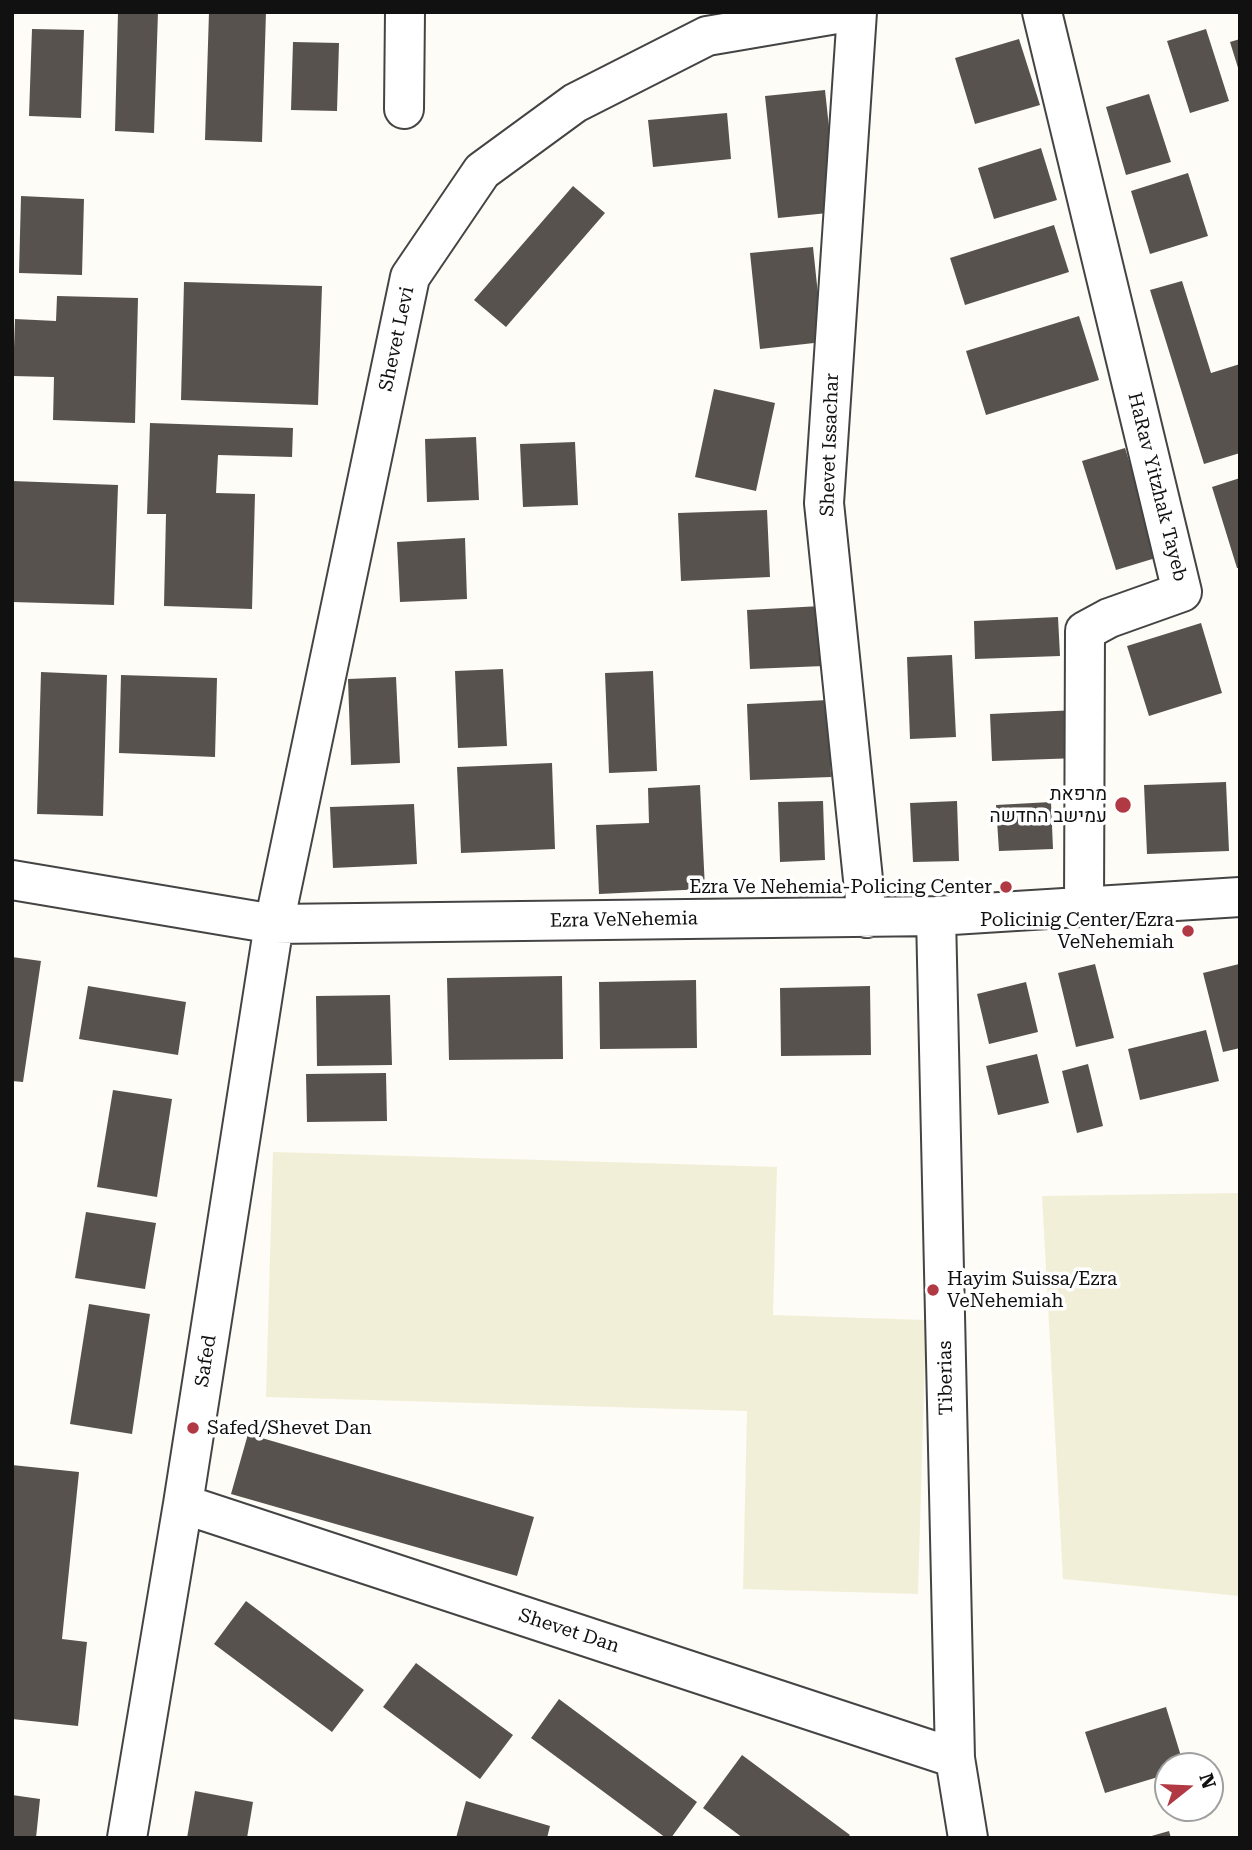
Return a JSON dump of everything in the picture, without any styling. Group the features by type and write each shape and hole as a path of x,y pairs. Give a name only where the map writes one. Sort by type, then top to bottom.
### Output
{"street":[{"path":"404,109 405,12"},
{"name":"Shevet Levi","path":"274,925 410,277 482,171 575,103 707,36 848,12"},
{"name":"Shevet Issachar","path":"857,12 824,503 867,918"},
{"name":"HaRav Yitzhak Tayeb","path":"1042,12 1182,592 1109,618 1084,631 1084,906"},
{"name":"Ezra VeNehemia","path":"12,880 274,925 867,918 1240,897"},
{"name":"Tiberias","path":"936,916 955,1758 968,1838"},
{"name":"Safed","path":"127,1838 183,1504 274,925"},
{"name":"Shevet Dan","path":"183,1504 955,1758"}],"shaded area":[{"path":"273,1152 777,1167 773,1315 926,1320 918,1594 743,1589 747,1411 266,1397"},
{"path":"1240,1193 1240,1596 1063,1579 1042,1196"}],"building":[{"path":"118,12 158,12 154,133 115,131"},
{"path":"209,12 266,12 262,142 205,140"},
{"path":"32,29 84,30 81,118 29,116"},
{"path":"1206,29 1229,101 1190,113 1167,41"},
{"path":"1019,39 1040,105 975,124 955,58"},
{"path":"1240,39 1240,71 1239,71 1230,42"},
{"path":"293,42 339,43 337,111 291,110"},
{"path":"825,90 838,212 778,218 765,96"},
{"path":"1149,94 1171,162 1126,175 1106,107"},
{"path":"727,113 731,159 653,167 648,120"},
{"path":"1041,148 1057,200 994,219 978,168"},
{"path":"1188,173 1208,236 1150,254 1131,191"},
{"path":"573,186 605,213 506,327 474,300"},
{"path":"21,196 84,199 82,275 19,273"},
{"path":"1054,225 1069,272 965,305 950,258"},
{"path":"813,247 823,342 760,349 750,253"},
{"path":"1182,281 1211,373 1240,364 1240,453 1204,464 1150,290"},
{"path":"184,282 322,286 318,405 181,400"},
{"path":"57,296 138,298 135,423 53,420 54,377 13,376 15,319 56,321"},
{"path":"1079,316 1099,380 986,415 966,351"},
{"path":"714,389 775,403 756,491 695,477"},
{"path":"150,423 293,428 292,457 218,455 216,493 255,494 252,609 164,606 166,514 147,514"},
{"path":"476,437 479,500 427,502 425,439"},
{"path":"575,442 578,505 523,507 520,444"},
{"path":"1125,448 1159,557 1116,570 1082,461"},
{"path":"1240,478 1240,568 1237,568 1212,487"},
{"path":"12,481 118,485 114,605 12,602"},
{"path":"767,510 770,577 681,581 678,513"},
{"path":"465,538 467,599 400,602 397,542"},
{"path":"821,606 824,666 750,669 747,610"},
{"path":"1058,617 1060,656 975,659 974,621"},
{"path":"1201,623 1222,693 1149,716 1127,646"},
{"path":"952,655 956,737 910,739 907,657"},
{"path":"503,669 507,746 458,748 455,671"},
{"path":"653,671 657,771 609,773 605,673"},
{"path":"41,672 107,675 103,816 37,814"},
{"path":"121,675 217,678 215,757 119,753"},
{"path":"396,677 400,763 351,765 348,679"},
{"path":"828,700 831,777 750,780 747,704"},
{"path":"1077,710 1079,758 992,761 990,714"},
{"path":"552,763 555,849 461,853 457,767"},
{"path":"1226,782 1229,851 1147,854 1144,785"},
{"path":"700,785 705,889 599,894 596,825 649,823 648,788"},
{"path":"823,801 825,860 780,862 778,802"},
{"path":"957,801 959,861 913,862 910,803"},
{"path":"1051,802 1053,849 999,851 996,805"},
{"path":"414,804 417,864 333,868 330,807"},
{"path":"12,957 41,961 23,1082 12,1081"},
{"path":"1095,964 1114,1038 1076,1047 1058,973"},
{"path":"1239,964 1240,1048 1223,1052 1203,973"},
{"path":"562,976 563,1059 449,1060 447,978"},
{"path":"696,980 697,1048 600,1049 599,982"},
{"path":"1026,982 1038,1032 989,1044 977,994"},
{"path":"88,986 186,1002 178,1055 79,1039"},
{"path":"870,986 871,1055 781,1056 780,988"},
{"path":"390,995 392,1065 317,1066 316,996"},
{"path":"1206,1030 1219,1081 1140,1100 1128,1049"},
{"path":"1037,1054 1049,1103 998,1115 986,1066"},
{"path":"1088,1064 1103,1126 1077,1133 1062,1071"},
{"path":"386,1073 387,1121 307,1122 306,1074"},
{"path":"113,1090 172,1099 157,1197 97,1187"},
{"path":"86,1212 156,1223 145,1289 75,1278"},
{"path":"89,1304 150,1314 132,1434 70,1424"},
{"path":"248,1434 534,1517 517,1576 231,1494"},
{"path":"12,1465 79,1472 62,1639 87,1642 78,1726 12,1719"},
{"path":"246,1601 364,1690 332,1732 214,1644"},
{"path":"416,1663 513,1735 480,1779 383,1707"},
{"path":"559,1699 697,1802 671,1838 666,1838 531,1738"},
{"path":"1166,1707 1180,1752 1154,1752 1154,1778 1105,1793 1085,1732"},
{"path":"742,1755 850,1835 847,1838 743,1838 703,1808"},
{"path":"195,1791 253,1802 247,1838 187,1838"},
{"path":"12,1795 40,1799 36,1838 12,1838"},
{"path":"466,1801 550,1826 547,1838 456,1838"},
{"path":"1169,1831 1171,1838 1148,1838 1148,1837"}],"place":[{"name":"מרפאת עמישב החדשה","path":"1123,805"},
{"name":"Ezra Ve Nehemia-Policing Center","path":"1006,887"},
{"name":"Policinig Center/Ezra VeNehemiah","path":"1188,931"},
{"name":"Hayim Suissa/Ezra VeNehemiah","path":"933,1290"},
{"name":"Safed/Shevet Dan","path":"193,1428"}]}
